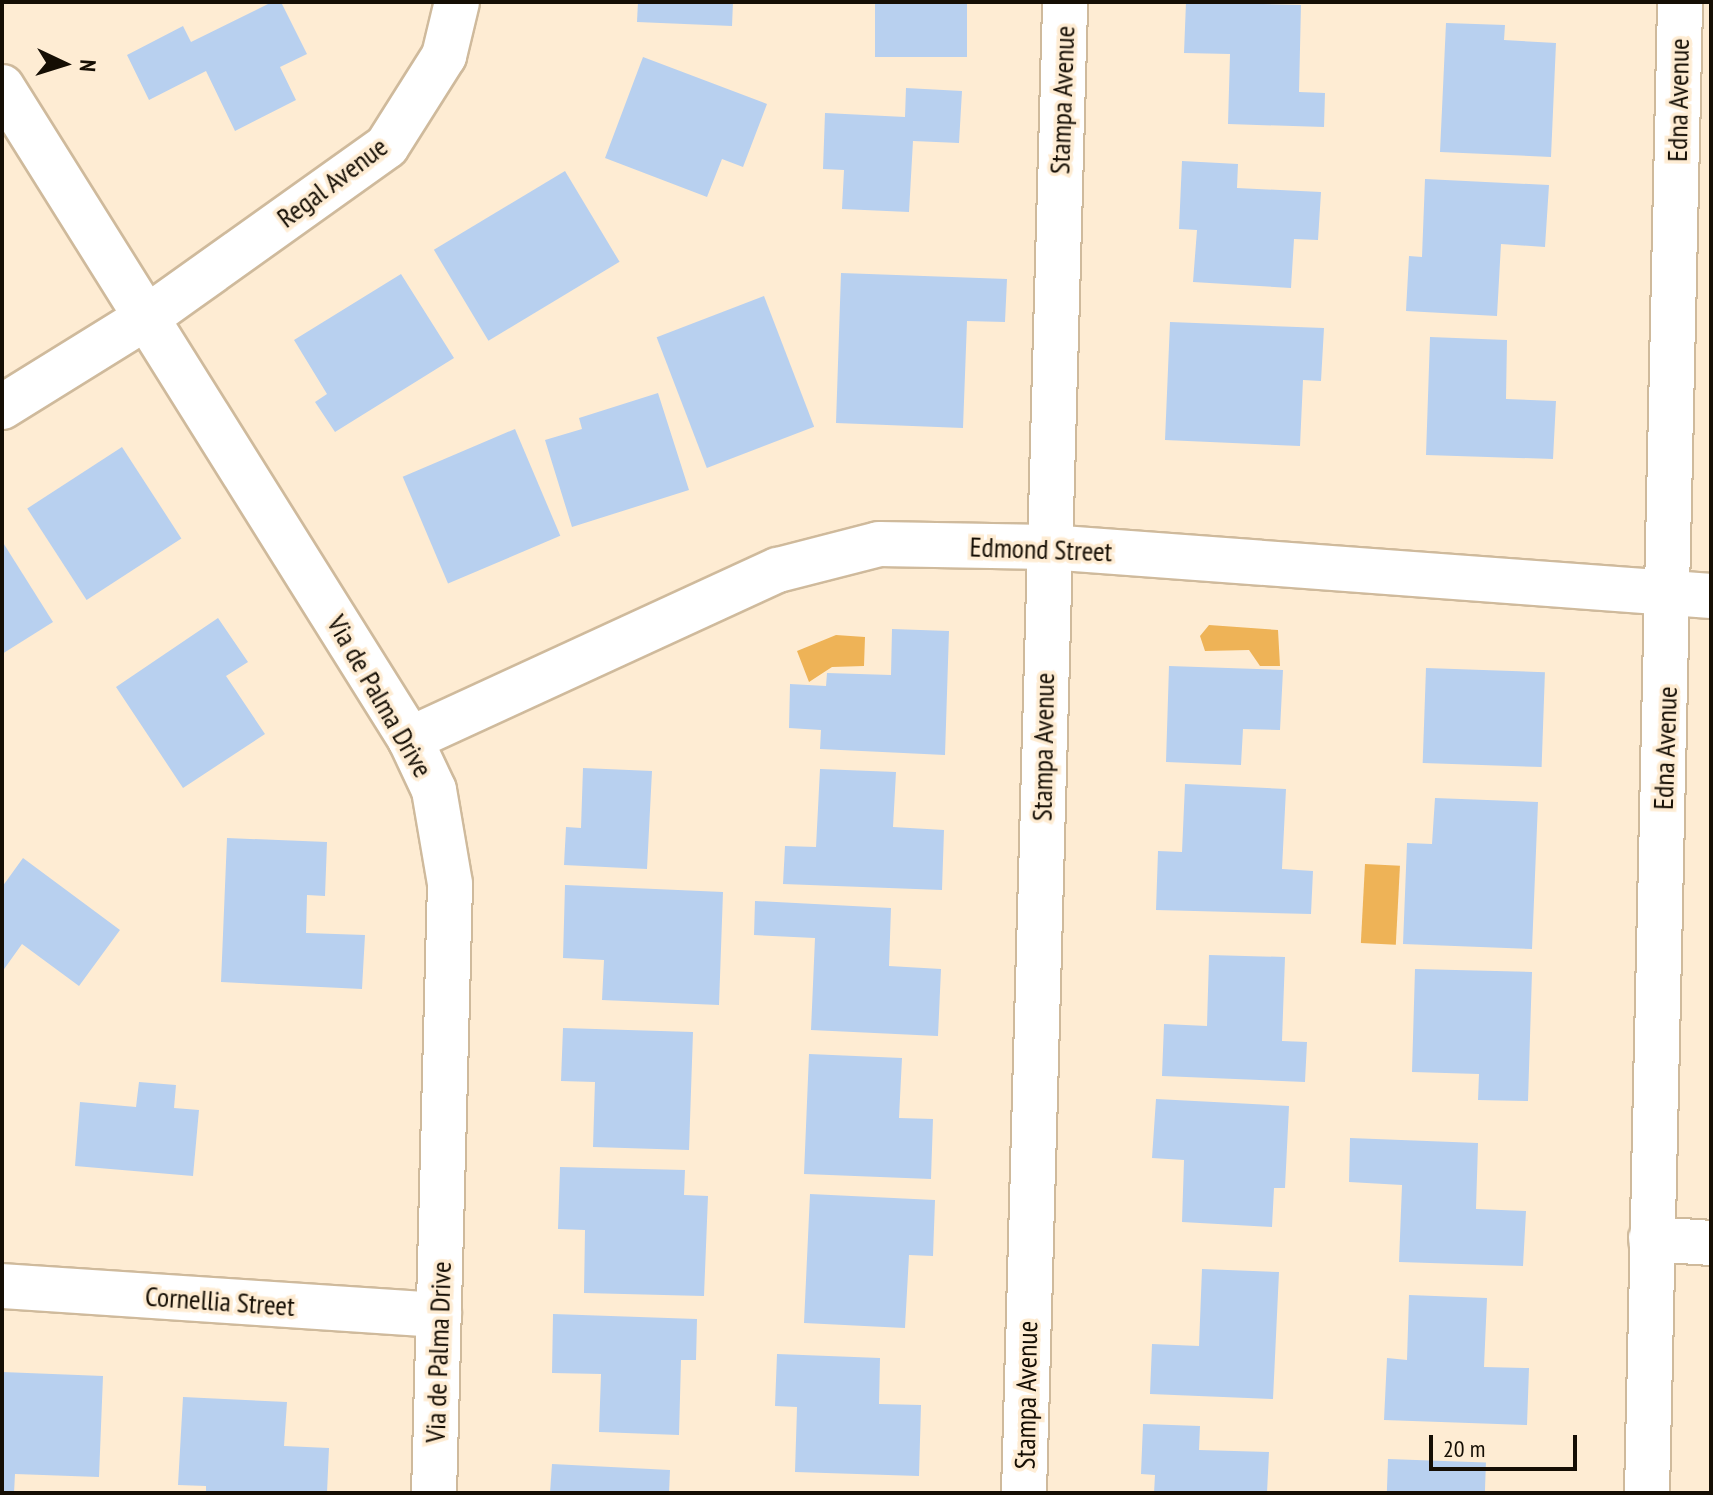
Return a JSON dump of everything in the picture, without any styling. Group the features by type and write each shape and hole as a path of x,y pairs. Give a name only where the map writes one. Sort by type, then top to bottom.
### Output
{"street":[{"name":"Regal Avenue","path":"149,316 387,146 444,56 457,2"},
{"name":"Stampa Avenue","path":"1024,1493 1065,2"},
{"name":"Edna Avenue","path":"1647,1493 1651,1239 1690,595 1680,2"},
{"name":"Via de Palma Drive","path":"2,87 149,316 410,739 434,790 450,884 434,1493"},
{"path":"2,407 149,316"},
{"name":"Edmond Street","path":"410,739 778,570 879,544 1048,547 1690,595"},
{"path":"1651,1239 1711,1243"},
{"name":"Cornellia Street","path":"2,1286 439,1315"}],"shaded area":[{"path":"1209,625 1278,630 1280,666 1260,666 1249,650 1205,651 1200,636"},
{"path":"836,635 865,637 864,666 832,667 809,682 797,651"},
{"path":"1365,864 1400,866 1396,945 1361,943"}],"building":[{"path":"272,2 281,2 307,54 280,67 296,100 235,131 206,71 149,100 127,55 183,26 191,42"},
{"path":"638,2 733,2 732,26 637,22"},
{"path":"875,2 967,2 967,57 875,57"},
{"path":"1186,2 1301,5 1299,92 1325,93 1324,127 1228,124 1230,54 1184,53"},
{"path":"1446,23 1505,25 1504,40 1556,43 1551,157 1440,152"},
{"path":"643,57 767,104 743,167 722,159 707,197 605,158"},
{"path":"906,88 962,91 959,143 913,141 909,212 842,209 844,170 823,169 825,113 905,117"},
{"path":"1182,161 1238,164 1237,188 1321,192 1318,240 1294,239 1291,288 1193,282 1197,230 1179,229"},
{"path":"565,171 620,262 488,341 434,250"},
{"path":"1425,179 1549,185 1545,247 1501,244 1497,316 1406,311 1409,256 1422,257"},
{"path":"841,273 1007,279 1005,322 967,321 963,428 836,423"},
{"path":"401,274 454,358 335,432 315,402 327,394 294,340"},
{"path":"764,296 814,427 707,468 657,337"},
{"path":"1170,322 1324,328 1321,381 1303,380 1300,446 1165,440"},
{"path":"1430,337 1507,340 1506,399 1556,401 1553,459 1426,455"},
{"path":"658,393 689,490 572,527 545,440 582,429 579,418"},
{"path":"515,429 560,536 448,583 403,477"},
{"path":"122,447 181,538 87,600 27,509"},
{"path":"2,541 53,622 2,654"},
{"path":"218,618 248,662 226,676 265,734 183,788 116,687"},
{"path":"892,629 949,631 945,755 820,749 821,730 789,728 790,684 826,686 827,673 891,675"},
{"path":"1169,666 1283,670 1280,730 1243,729 1241,765 1166,762"},
{"path":"1426,668 1545,672 1542,767 1423,763"},
{"path":"583,768 652,771 647,869 564,865 566,827 581,828"},
{"path":"820,769 896,772 893,827 944,830 942,890 783,884 785,846 816,847"},
{"path":"1185,784 1286,789 1282,869 1313,871 1311,914 1156,910 1158,851 1182,852"},
{"path":"1435,798 1538,802 1532,949 1403,944 1407,843 1432,844"},
{"path":"227,838 327,842 325,896 307,895 306,933 365,935 362,989 221,982"},
{"path":"23,858 120,930 79,986 22,944 2,972 2,887"},
{"path":"565,885 723,892 719,1005 602,1000 604,960 563,958"},
{"path":"755,901 891,908 889,966 941,969 938,1036 811,1030 815,938 754,935"},
{"path":"1209,955 1285,957 1282,1041 1307,1042 1305,1082 1162,1076 1164,1024 1207,1026"},
{"path":"1415,969 1532,972 1528,1101 1478,1100 1479,1074 1412,1072"},
{"path":"563,1028 693,1032 689,1150 593,1147 595,1082 561,1081"},
{"path":"809,1054 902,1058 899,1118 933,1119 931,1179 804,1174"},
{"path":"139,1082 176,1085 174,1108 199,1110 193,1176 75,1166 80,1102 136,1107"},
{"path":"1156,1099 1289,1106 1285,1188 1274,1188 1272,1227 1182,1222 1184,1160 1152,1158"},
{"path":"1350,1138 1478,1143 1476,1209 1526,1211 1523,1266 1399,1262 1402,1185 1349,1182"},
{"path":"560,1167 685,1170 684,1195 708,1196 704,1296 584,1293 585,1230 558,1229"},
{"path":"810,1194 935,1200 933,1256 909,1255 905,1328 804,1323"},
{"path":"1202,1269 1279,1272 1273,1399 1150,1394 1152,1344 1199,1346"},
{"path":"1409,1295 1487,1298 1484,1367 1529,1368 1527,1425 1384,1420 1387,1358 1407,1360"},
{"path":"553,1314 697,1319 696,1360 681,1360 679,1435 599,1432 601,1374 552,1373"},
{"path":"777,1354 880,1358 879,1404 921,1405 919,1476 795,1472 797,1407 775,1406"},
{"path":"2,1372 103,1376 99,1477 15,1474 14,1493 2,1493"},
{"path":"183,1397 287,1402 284,1446 329,1448 327,1493 206,1493 206,1486 178,1485"},
{"path":"1143,1424 1200,1426 1199,1450 1269,1452 1267,1493 1154,1493 1155,1475 1141,1474"},
{"path":"1388,1459 1486,1462 1485,1493 1387,1493"},
{"path":"552,1464 670,1470 669,1493 550,1493"}]}
